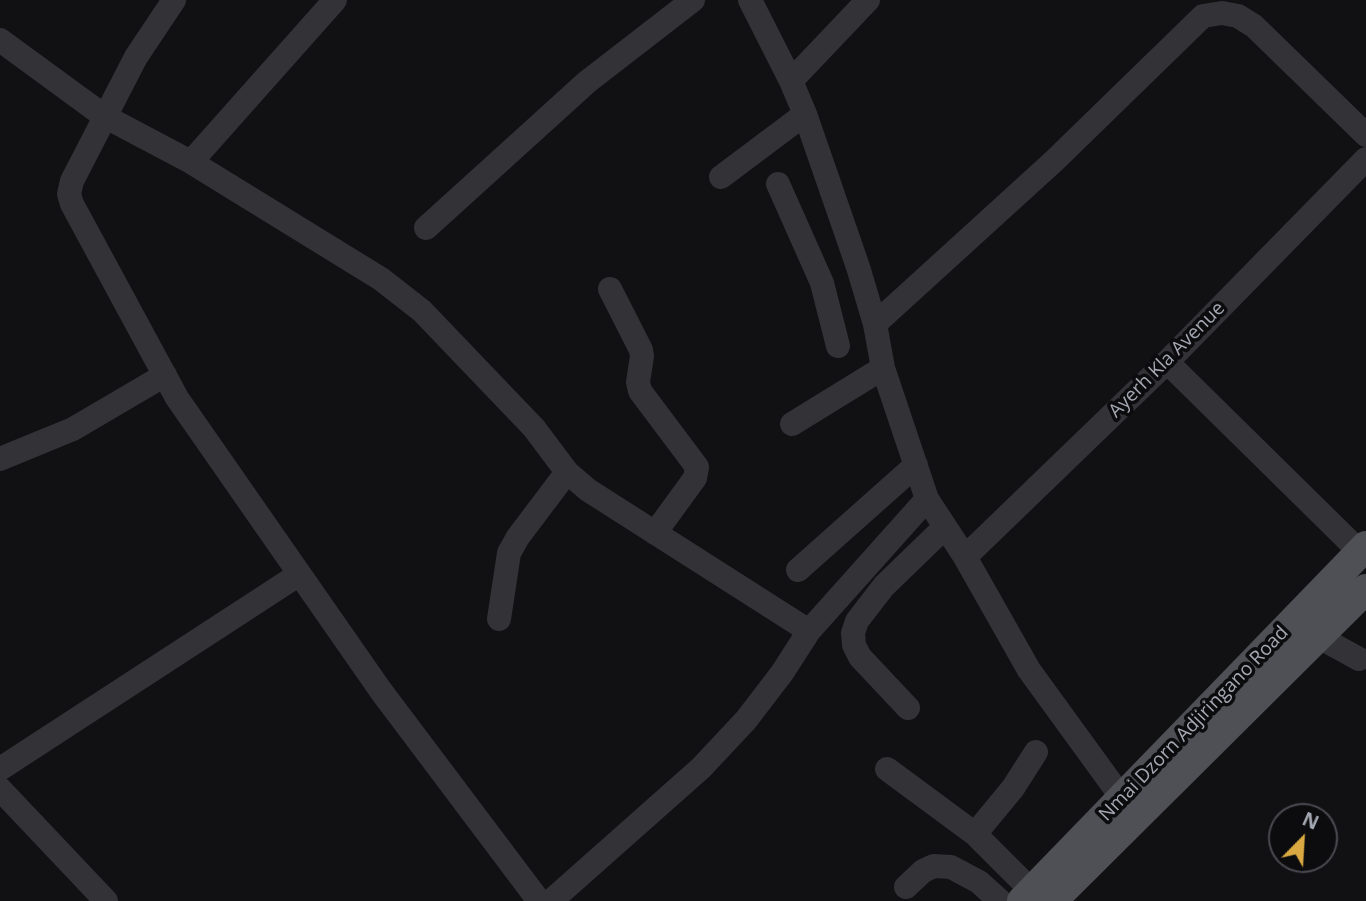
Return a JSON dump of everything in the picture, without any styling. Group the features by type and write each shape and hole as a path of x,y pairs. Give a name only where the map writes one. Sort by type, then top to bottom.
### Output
{"main road":[{"name":"Nmai Dzorn Adjiringano Road","path":"1035,898 1122,798 1363,549"},
{"name":"Nmai Dzorn Adjiringano Road","path":"1035,898 1319,637 1366,589"}],"street":[{"path":"174,0 136,57 104,116 72,181 69,194 72,204 177,398 381,691 539,901"},
{"path":"191,162 335,0"},
{"path":"426,228 587,82 693,0"},
{"path":"750,0 805,114 858,267 875,324 883,368 927,499 965,557 1029,670 1122,798"},
{"path":"791,81 868,0"},
{"path":"875,324 1054,162 1203,16 1222,13 1238,16 1254,26 1366,135"},
{"path":"0,40 104,116 191,162 381,279 422,311 534,428 567,472 588,490 809,631"},
{"path":"721,177 805,114"},
{"name":"Ayerh Kla Avenue","path":"965,557 1167,362 1366,159"},
{"path":"778,184 822,283 838,346"},
{"path":"822,283 858,267"},
{"path":"610,289 641,350 638,382 640,391 697,467 695,478 655,533"},
{"path":"1167,362 1363,549"},
{"path":"792,424 883,368"},
{"path":"0,459 73,429 164,375"},
{"path":"798,570 916,465"},
{"path":"499,619 509,553 567,472"},
{"path":"551,901 701,768 746,720 782,673 809,631 927,499"},
{"path":"908,708 860,657 854,645 853,633 857,621 884,586 945,527"},
{"path":"0,769 298,575"},
{"path":"1319,637 1359,659"},
{"path":"975,834 1013,789 1036,752"},
{"path":"887,769 975,834 1035,898"},
{"path":"0,789 106,901"},
{"path":"906,887 923,871 934,866 951,867 979,882 1000,901"}]}
